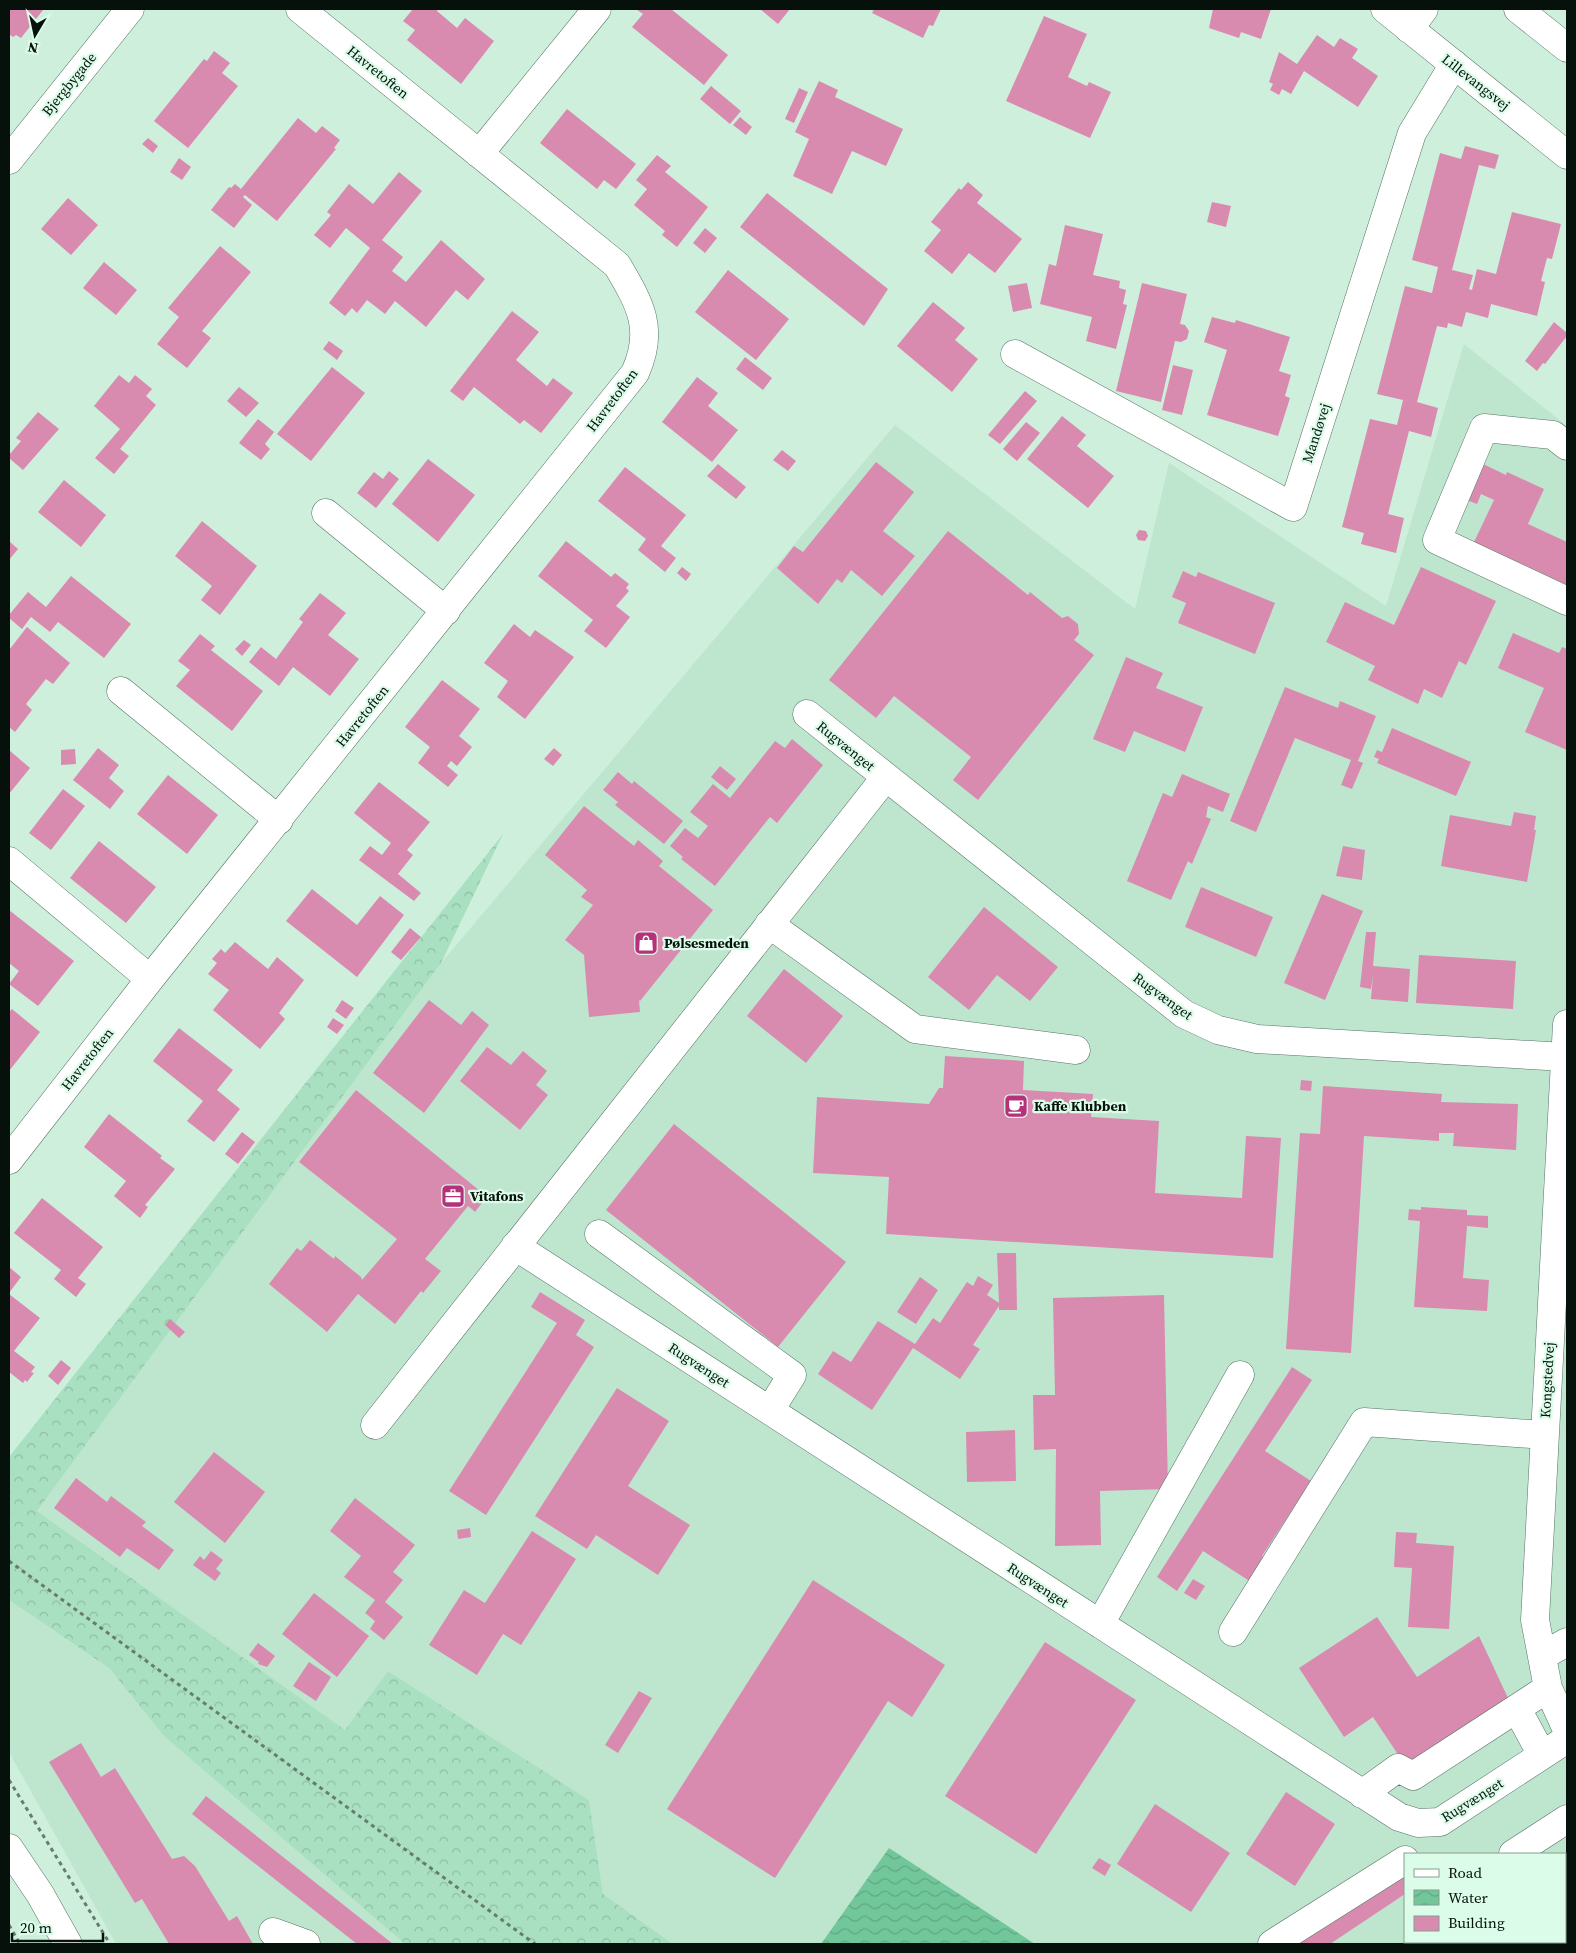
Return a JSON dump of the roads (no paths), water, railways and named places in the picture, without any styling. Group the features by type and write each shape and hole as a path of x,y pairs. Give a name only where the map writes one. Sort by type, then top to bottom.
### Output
{"street":[{"name":"Bjergbygade","path":"9,160 130,9"},
{"name":"Havretoften","path":"14,1143 150,979 446,611 635,373 643,355 646,336 643,316 637,298 617,265 300,9"},
{"path":"479,154 597,9"},
{"name":"Lillevangsvej","path":"1385,9 1417,19 1454,64 1567,155"},
{"path":"1518,9 1567,48"},
{"name":"Mandøvej","path":"1016,354 1293,507 1412,133 1454,64"},
{"path":"1567,446 1553,435 1484,428 1437,540 1567,601"},
{"path":"326,513 446,611"},
{"path":"121,691 279,820"},
{"name":"Rugvænget","path":"807,714 885,778 1184,1014 1218,1030 1257,1039 1566,1037"},
{"name":"Rugvænget","path":"375,1426 885,778"},
{"path":"9,861 150,979"},
{"path":"769,924 915,1029 1076,1050"},
{"name":"Kongstedvej","path":"1566,1037 1565,1104 1544,1435 1535,1620 1548,1688 1567,1730"},
{"path":"599,1234 792,1375 770,1410"},
{"name":"Rugvænget","path":"515,1246 1399,1817 1418,1824 1440,1822 1567,1739"},
{"path":"1100,1624 1240,1375"},
{"path":"1232,1632 1364,1422 1544,1435"},
{"path":"1542,1656 1567,1642"},
{"path":"1362,1794 1398,1768 1414,1776 1548,1688"},
{"path":"1516,1709 1542,1755"},
{"path":"1515,1853 1567,1819"},
{"path":"1407,1853 1418,1824"},
{"path":"9,1848 40,1894 68,1944"},
{"path":"1272,1944 1404,1861"},
{"path":"273,1932 306,1944"}],"water":[{"path":"889,1848 1035,1944 821,1944"}],"place":[{"name":"Pølsesmeden","path":"646,943"},
{"name":"Kaffe Klubben","path":"1016,1106"},
{"name":"Vitafons","path":"453,1196"}]}
